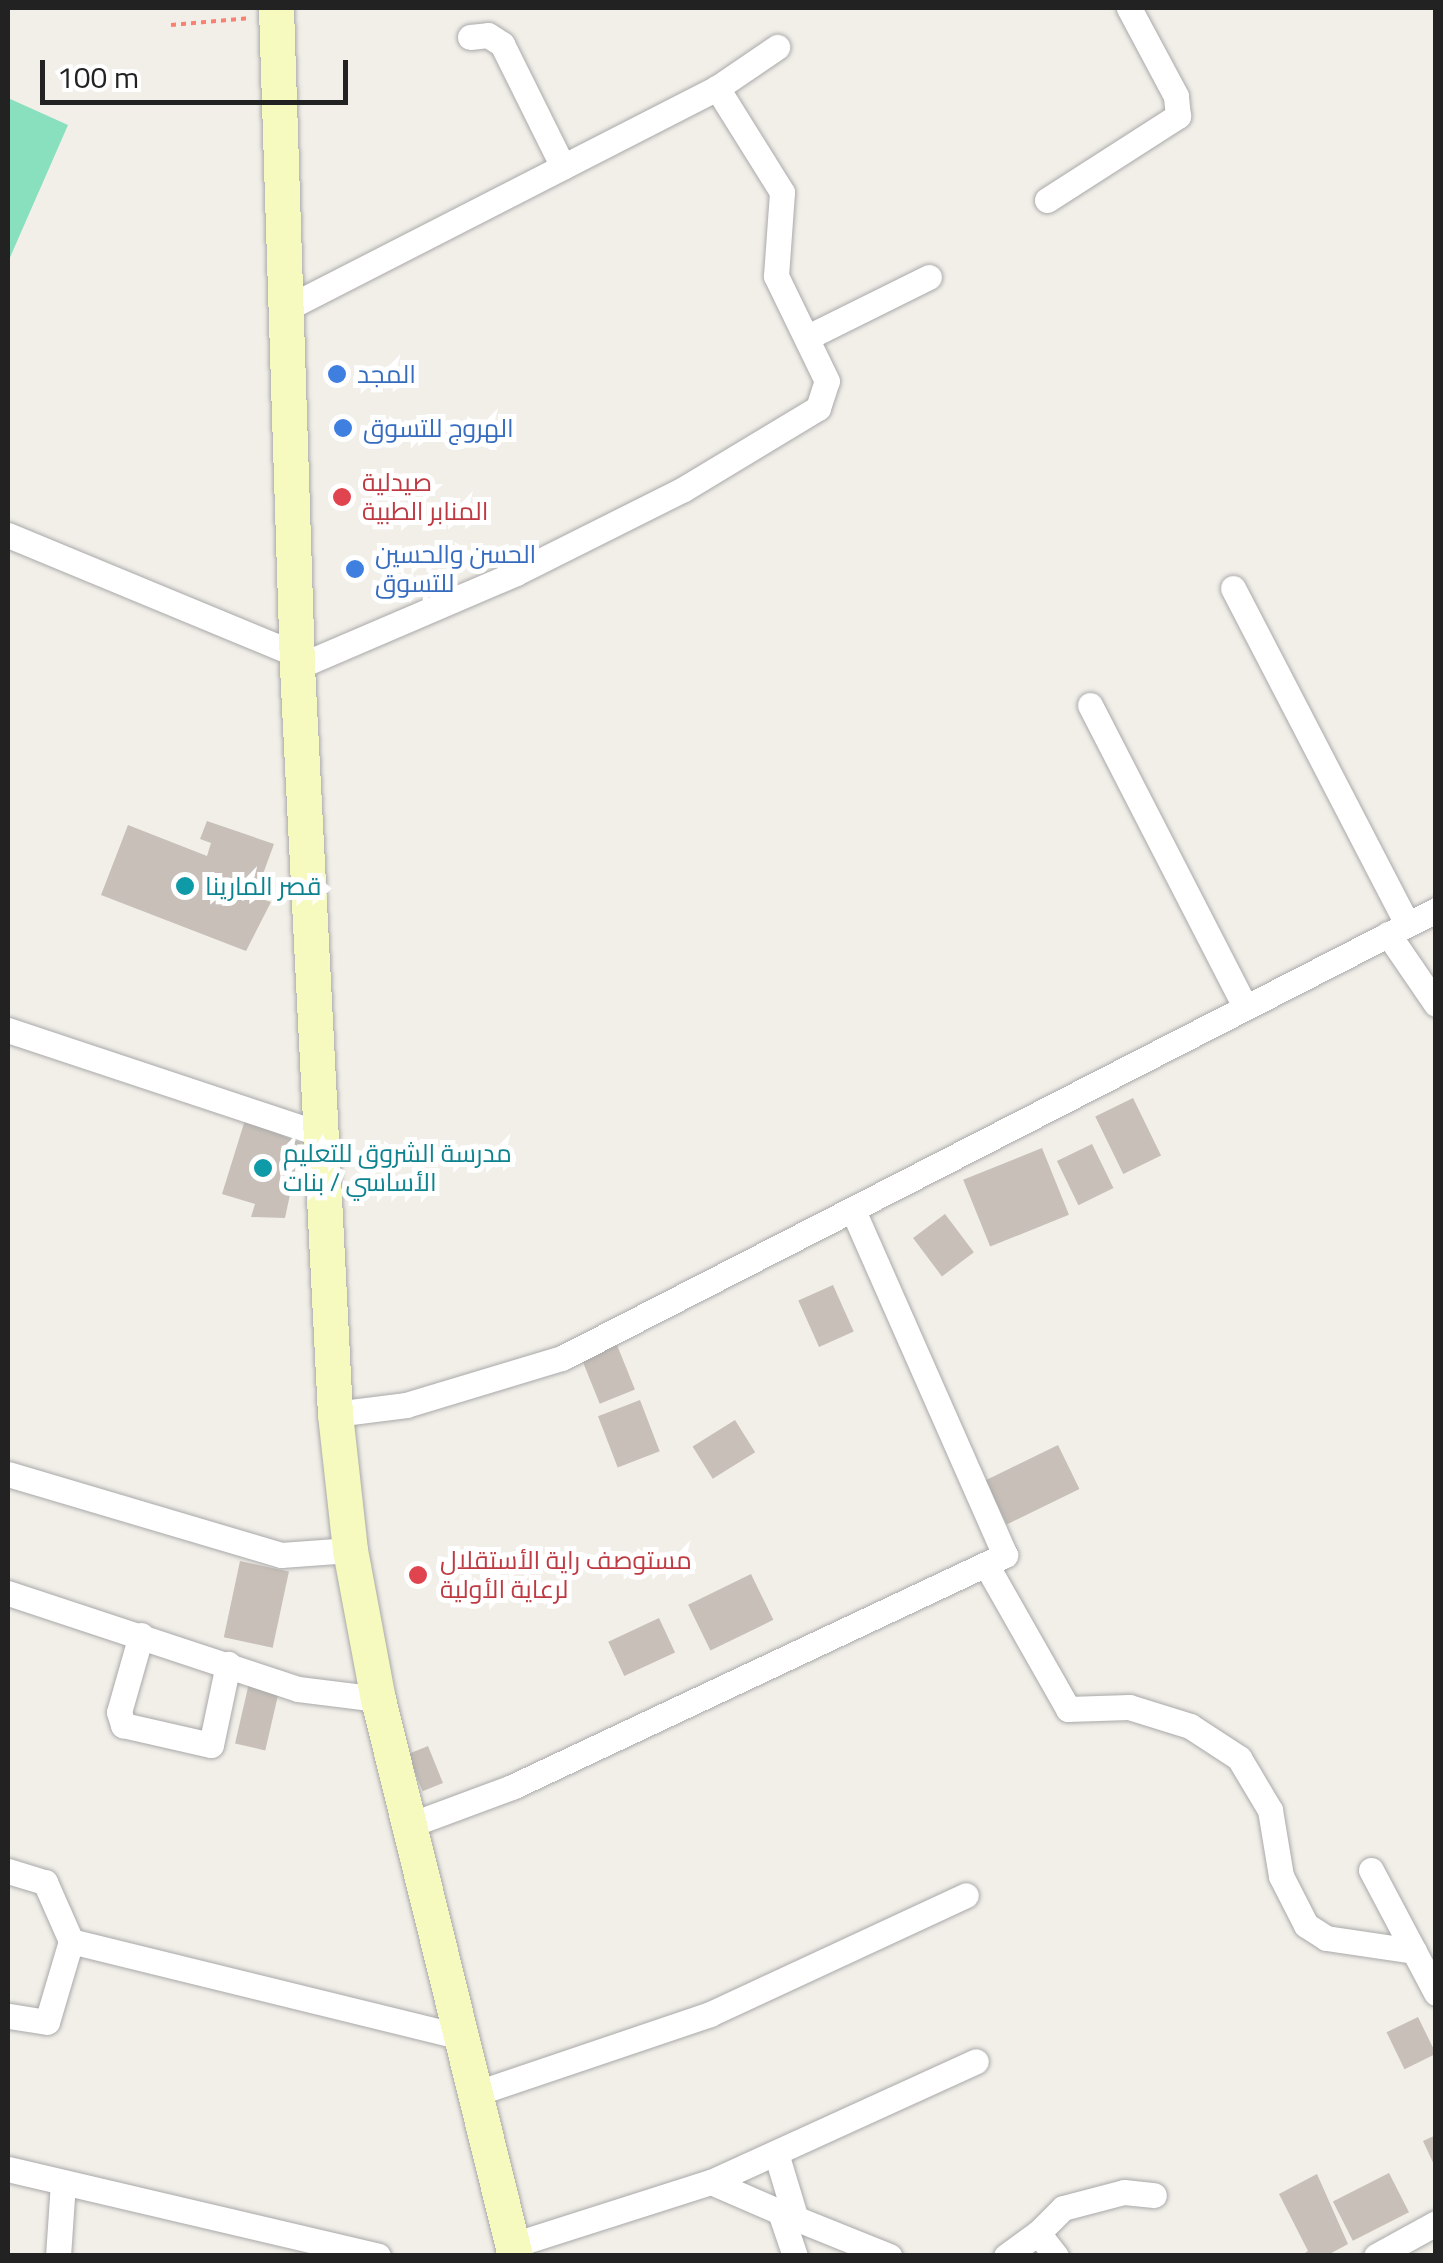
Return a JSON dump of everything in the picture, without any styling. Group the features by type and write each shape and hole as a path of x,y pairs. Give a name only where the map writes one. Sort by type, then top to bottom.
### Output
{"main road":[{"path":"276,12 289,307 297,661 324,1134 335,1414 350,1550 378,1699 514,2250"}],"street":[{"path":"1047,200 1178,116 1176,96 1128,8"},
{"path":"470,38 488,34 502,44 563,167"},
{"path":"289,307 717,88 778,47"},
{"path":"8,535 297,661 516,573 682,490 818,408 826,381 776,276 782,192 717,88"},
{"path":"808,337 929,277"},
{"path":"1232,588 1436,1004"},
{"path":"1090,705 1245,1008"},
{"path":"335,1414 406,1405 530,1373 1436,910"},
{"path":"8,1030 324,1134"},
{"path":"407,1826 512,1786 1000,1562 1004,1547 853,1210"},
{"path":"8,1474 281,1555 350,1550"},
{"path":"988,1568 1068,1710 1129,1707 1190,1726 1239,1758 1270,1810 1281,1876 1306,1926 1326,1938 1414,1951"},
{"path":"8,1592 327,1696 378,1699"},
{"path":"141,1635 119,1712 123,1725 211,1745 228,1664"},
{"path":"8,1870 45,1882 71,1941 47,2022 8,2016"},
{"path":"1371,1870 1434,1989"},
{"path":"477,2093 710,2014 966,1896"},
{"path":"71,1941 461,2037"},
{"path":"514,2250 711,2182 976,2062"},
{"path":"776,2152 795,2256"},
{"path":"8,2169 378,2256"},
{"path":"711,2182 889,2256"},
{"path":"58,2256 63,2183"},
{"path":"1006,2256 1076,2204 1124,2192 1154,2195"},
{"path":"1376,2256 1436,2223"},
{"path":"1038,2234 1056,2256"}],"path":[{"path":"172,24 276,12"}],"green space":[{"path":"8,98 68,125 8,262"}],"building":[{"name":"قصر المارينا","path":"207,821 274,844 263,874 270,877 262,899 271,902 246,951 101,895 128,825 207,856 211,843 200,839"},
{"path":"1133,1098 1161,1156 1123,1174 1095,1116"},
{"name":"مدرسة الشروق للتعليم الأساسي / بنات","path":"245,1120 301,1143 285,1218 251,1217 255,1204 222,1194"},
{"path":"1092,1144 1113,1188 1078,1205 1057,1161"},
{"path":"1042,1148 1069,1215 990,1247 963,1180"},
{"path":"945,1214 974,1252 942,1276 913,1238"},
{"path":"833,1285 854,1332 819,1347 798,1300"},
{"path":"617,1345 635,1390 600,1404 582,1359"},
{"path":"640,1400 660,1451 618,1467 598,1416"},
{"path":"735,1420 755,1452 713,1479 693,1446"},
{"path":"1058,1445 1079,1489 1007,1525 985,1481"},
{"path":"240,1561 289,1571 273,1648 224,1637"},
{"path":"751,1574 773,1620 710,1651 688,1605"},
{"path":"659,1618 675,1652 624,1676 608,1642"},
{"path":"249,1683 279,1690 265,1750 235,1743"},
{"path":"428,1746 443,1783 423,1791 408,1754"},
{"path":"1418,2017 1436,2054 1405,2069 1387,2032"},
{"path":"1436,2135 1436,2169 1423,2141"},
{"path":"1389,2173 1409,2212 1353,2241 1333,2202"},
{"path":"1317,2174 1348,2244 1326,2256 1300,2256 1308,2251 1279,2194"}],"place":[{"name":"المجد","path":"337,374"},
{"name":"الهروج للتسوق","path":"343,428"},
{"name":"صيدلية المنابر الطبية","path":"342,497"},
{"name":"الحسن والحسين للتسوق","path":"355,569"},
{"name":"قصر المارينا","path":"185,886"},
{"name":"مدرسة الشروق للتعليم الأساسي / بنات","path":"263,1168"},
{"name":"مستوصف راية الأستقلال لرعاية الأولية","path":"418,1575"}]}
